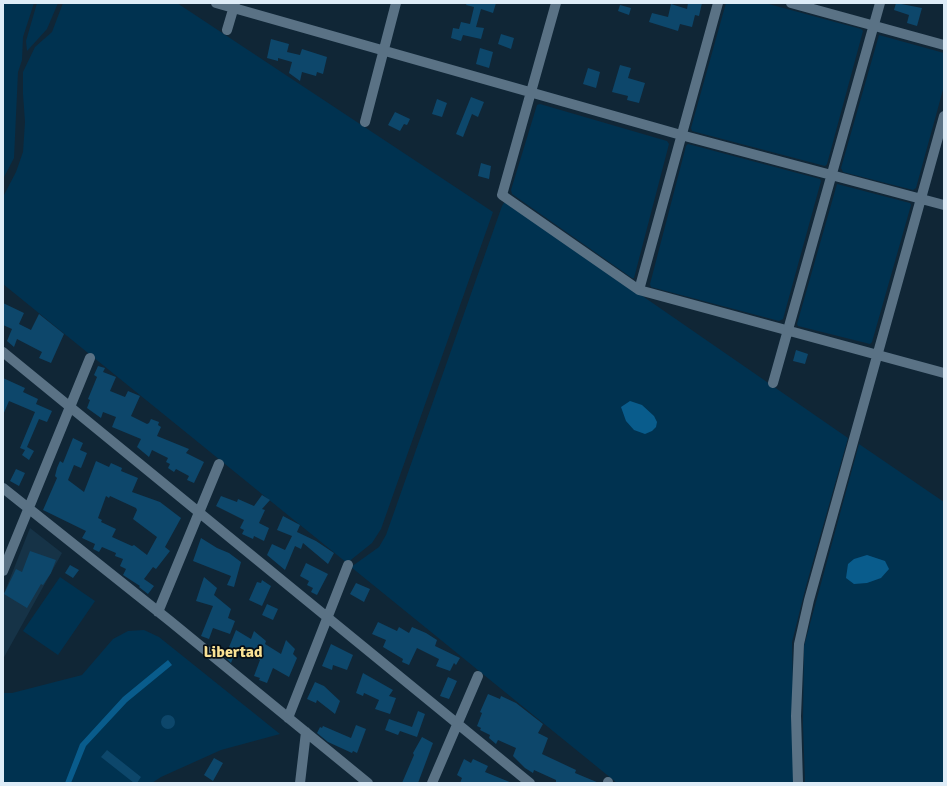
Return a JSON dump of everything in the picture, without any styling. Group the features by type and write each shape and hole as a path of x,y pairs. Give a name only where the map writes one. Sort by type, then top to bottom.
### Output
{"street":[{"path":"216,3 234,6 384,51 681,135 944,205"},
{"path":"365,122 396,3"},
{"path":"556,3 502,195 639,290 944,373"},
{"path":"639,290 718,3"},
{"path":"791,3 944,44"},
{"path":"772,383 880,3"},
{"path":"227,30 234,6"},
{"path":"798,783 796,716 799,644 809,600 944,116"},
{"path":"3,352 530,783"},
{"path":"3,571 90,358"},
{"path":"158,612 219,464"},
{"path":"3,488 368,783"},
{"path":"288,718 348,566"},
{"path":"432,783 478,676"},
{"path":"300,783 306,732"}],"shaded area":[{"path":"3,3 34,3 23,37 22,60 18,72 14,158 3,179"},
{"path":"37,3 58,3 47,29 27,51 26,41"},
{"path":"63,3 177,3 493,212 381,529 372,543 347,563 3,284 3,197 16,172 23,152 25,122 23,72 35,47 52,32"},
{"path":"726,3 765,3 861,29 863,31 827,164 825,166 692,131 691,128"},
{"path":"879,35 944,53 944,86 916,188 913,190 843,172 841,168"},
{"path":"540,104 667,141 669,144 634,278 512,194 511,190 537,105"},
{"path":"688,144 820,179 821,181 783,319 779,321 651,287 650,284 686,146"},
{"path":"837,184 910,203 911,205 872,342 870,344 798,326 797,324"},
{"path":"505,201 848,438 806,586 792,642 795,783 617,783 351,567 379,547 386,535"},
{"path":"630,401 642,405 654,416 657,422 656,427 652,431 645,434 634,430 626,421 621,407"},
{"path":"859,444 944,502 944,783 805,783 803,724 804,646"},
{"path":"30,528 62,553 3,659 3,596"},
{"path":"867,555 885,561 889,569 881,578 867,583 854,584 846,578 848,564 854,559"},
{"path":"60,577 95,601 58,655 23,631"},
{"path":"144,630 159,637 280,734 221,750 161,777 152,783 3,783 3,693 12,693 82,675 113,639 128,631"},
{"path":"168,660 172,665 127,702 86,746 71,783 65,783 80,744 123,697"}],"building":[{"path":"467,3 496,3 493,13 481,9 476,27 484,28 481,39 463,35 461,41 451,38 453,28 459,29 461,22 470,24 474,7 466,5"},
{"path":"688,3 702,3 699,16 695,15 692,27 680,24 678,31 649,22 652,13 668,17 671,4 687,9"},
{"path":"896,3 922,8 917,26 907,23 909,15 894,10"},
{"path":"620,5 631,8 629,15 618,11"},
{"path":"501,34 514,38 511,49 498,44"},
{"path":"271,39 289,44 287,52 300,55 302,49 327,57 323,74 317,72 316,76 302,72 300,81 289,73 292,62 278,58 278,61 267,58"},
{"path":"480,48 493,52 489,68 476,64"},
{"path":"620,65 631,68 628,78 645,83 639,103 627,100 628,96 612,92"},
{"path":"588,68 600,72 596,88 583,84"},
{"path":"471,97 484,102 478,117 472,114 463,137 456,134"},
{"path":"437,99 447,103 442,117 432,114"},
{"path":"395,112 410,119 407,125 404,124 400,131 388,125"},
{"path":"481,163 491,166 489,179 478,176"},
{"path":"3,303 24,313 19,324 31,330 39,314 64,334 51,363 39,358 42,352 17,339 14,347 7,341 12,329 3,325"},
{"path":"796,350 808,354 805,364 793,361"},
{"path":"98,366 105,368 103,372 116,377 110,391 125,397 128,391 140,396 131,416 147,424 151,419 159,422 158,425 161,427 157,436 189,449 186,453 204,462 194,483 187,480 189,476 176,469 174,472 168,468 170,464 166,462 168,458 152,450 149,457 137,447 141,439 112,427 116,417 103,412 101,418 87,408 90,400 88,399 97,377 94,375"},
{"path":"3,378 25,388 23,392 38,399 36,404 52,411 47,422 39,419 27,447 34,451 29,460 22,455 25,450 20,448 35,412 9,401 3,415"},
{"path":"73,438 83,443 80,450 87,453 81,468 74,465 68,480 84,492 96,461 109,467 111,463 122,468 121,471 138,478 132,492 160,502 181,518 165,547 170,551 156,569 153,567 144,579 154,586 148,594 139,587 140,586 123,575 126,569 120,566 123,559 115,556 116,553 102,547 99,552 93,549 95,544 82,538 86,531 43,510 57,478 55,476 60,461 63,463","holes":["106,496 109,498 110,496 136,508 137,510 133,519 157,537 147,555 134,545 132,546 112,537 116,529 101,522 102,520 98,518"]},
{"path":"16,469 25,473 19,486 10,481"},
{"path":"262,495 270,500 262,509 265,510 259,523 269,528 264,541 254,536 253,539 242,534 244,530 240,528 244,520 216,506 221,496 237,502 238,499 254,506"},
{"path":"283,516 300,525 297,532 316,541 334,553 328,564 303,543 301,549 295,546 285,570 267,555 272,544 285,550 292,536 277,530"},
{"path":"201,538 217,548 229,553 241,562 234,587 227,585 231,576 193,561"},
{"path":"30,551 56,560 51,573 43,585 41,584 27,608 4,594 16,569 22,572"},
{"path":"306,563 328,574 317,595 311,592 313,588 307,585 309,581 300,576"},
{"path":"70,565 79,570 73,578 65,573"},
{"path":"204,577 217,588 214,595 231,609 228,618 235,621 230,634 213,628 209,639 201,636 213,606 196,601"},
{"path":"262,580 271,586 262,606 249,600 257,582 261,583"},
{"path":"356,583 370,589 364,602 350,594"},
{"path":"267,604 278,609 273,620 262,615"},
{"path":"378,622 397,631 399,627 409,633 412,627 426,633 437,640 435,646 460,658 456,665 454,663 450,671 436,666 439,659 417,648 409,665 402,662 403,659 383,647 386,640 372,634"},
{"path":"236,630 251,639 254,631 266,641 265,644 281,654 286,640 295,649 293,654 297,658 289,677 273,668 267,683 259,680 260,678 254,676 260,660 237,648 231,663 225,657"},
{"path":"331,644 353,655 347,670 333,665 332,670 322,666"},
{"path":"363,673 393,690 389,696 396,698 390,714 375,709 379,700 364,693 363,696 356,693"},
{"path":"448,677 457,681 449,699 440,696"},
{"path":"315,682 324,686 340,701 335,714 317,700 316,703 307,699"},
{"path":"488,694 500,699 501,696 516,703 543,724 538,733 548,738 542,754 576,770 575,773 599,783 556,783 556,780 534,770 533,773 525,768 513,756 516,748 498,740 496,744 489,738 490,735 480,730 481,728 477,726 482,713 480,712"},
{"path":"418,711 425,714 417,737 400,731 398,735 385,730 389,719 412,727"},
{"path":"168,715 173,717 175,722 173,727 168,729 163,727 161,722 163,717"},
{"path":"356,725 366,729 357,753 353,751 352,753 328,742 317,733 320,727 322,728 323,726 351,738"},
{"path":"422,737 433,743 418,783 402,783 414,755 413,753"},
{"path":"107,750 141,777 137,783 134,783 101,757"},
{"path":"214,758 223,763 213,781 204,775"},
{"path":"464,759 471,763 473,759 488,766 485,772 512,783 460,783 462,778 457,775"}],"district":[{"name":"Libertad","path":"233,653"}]}
